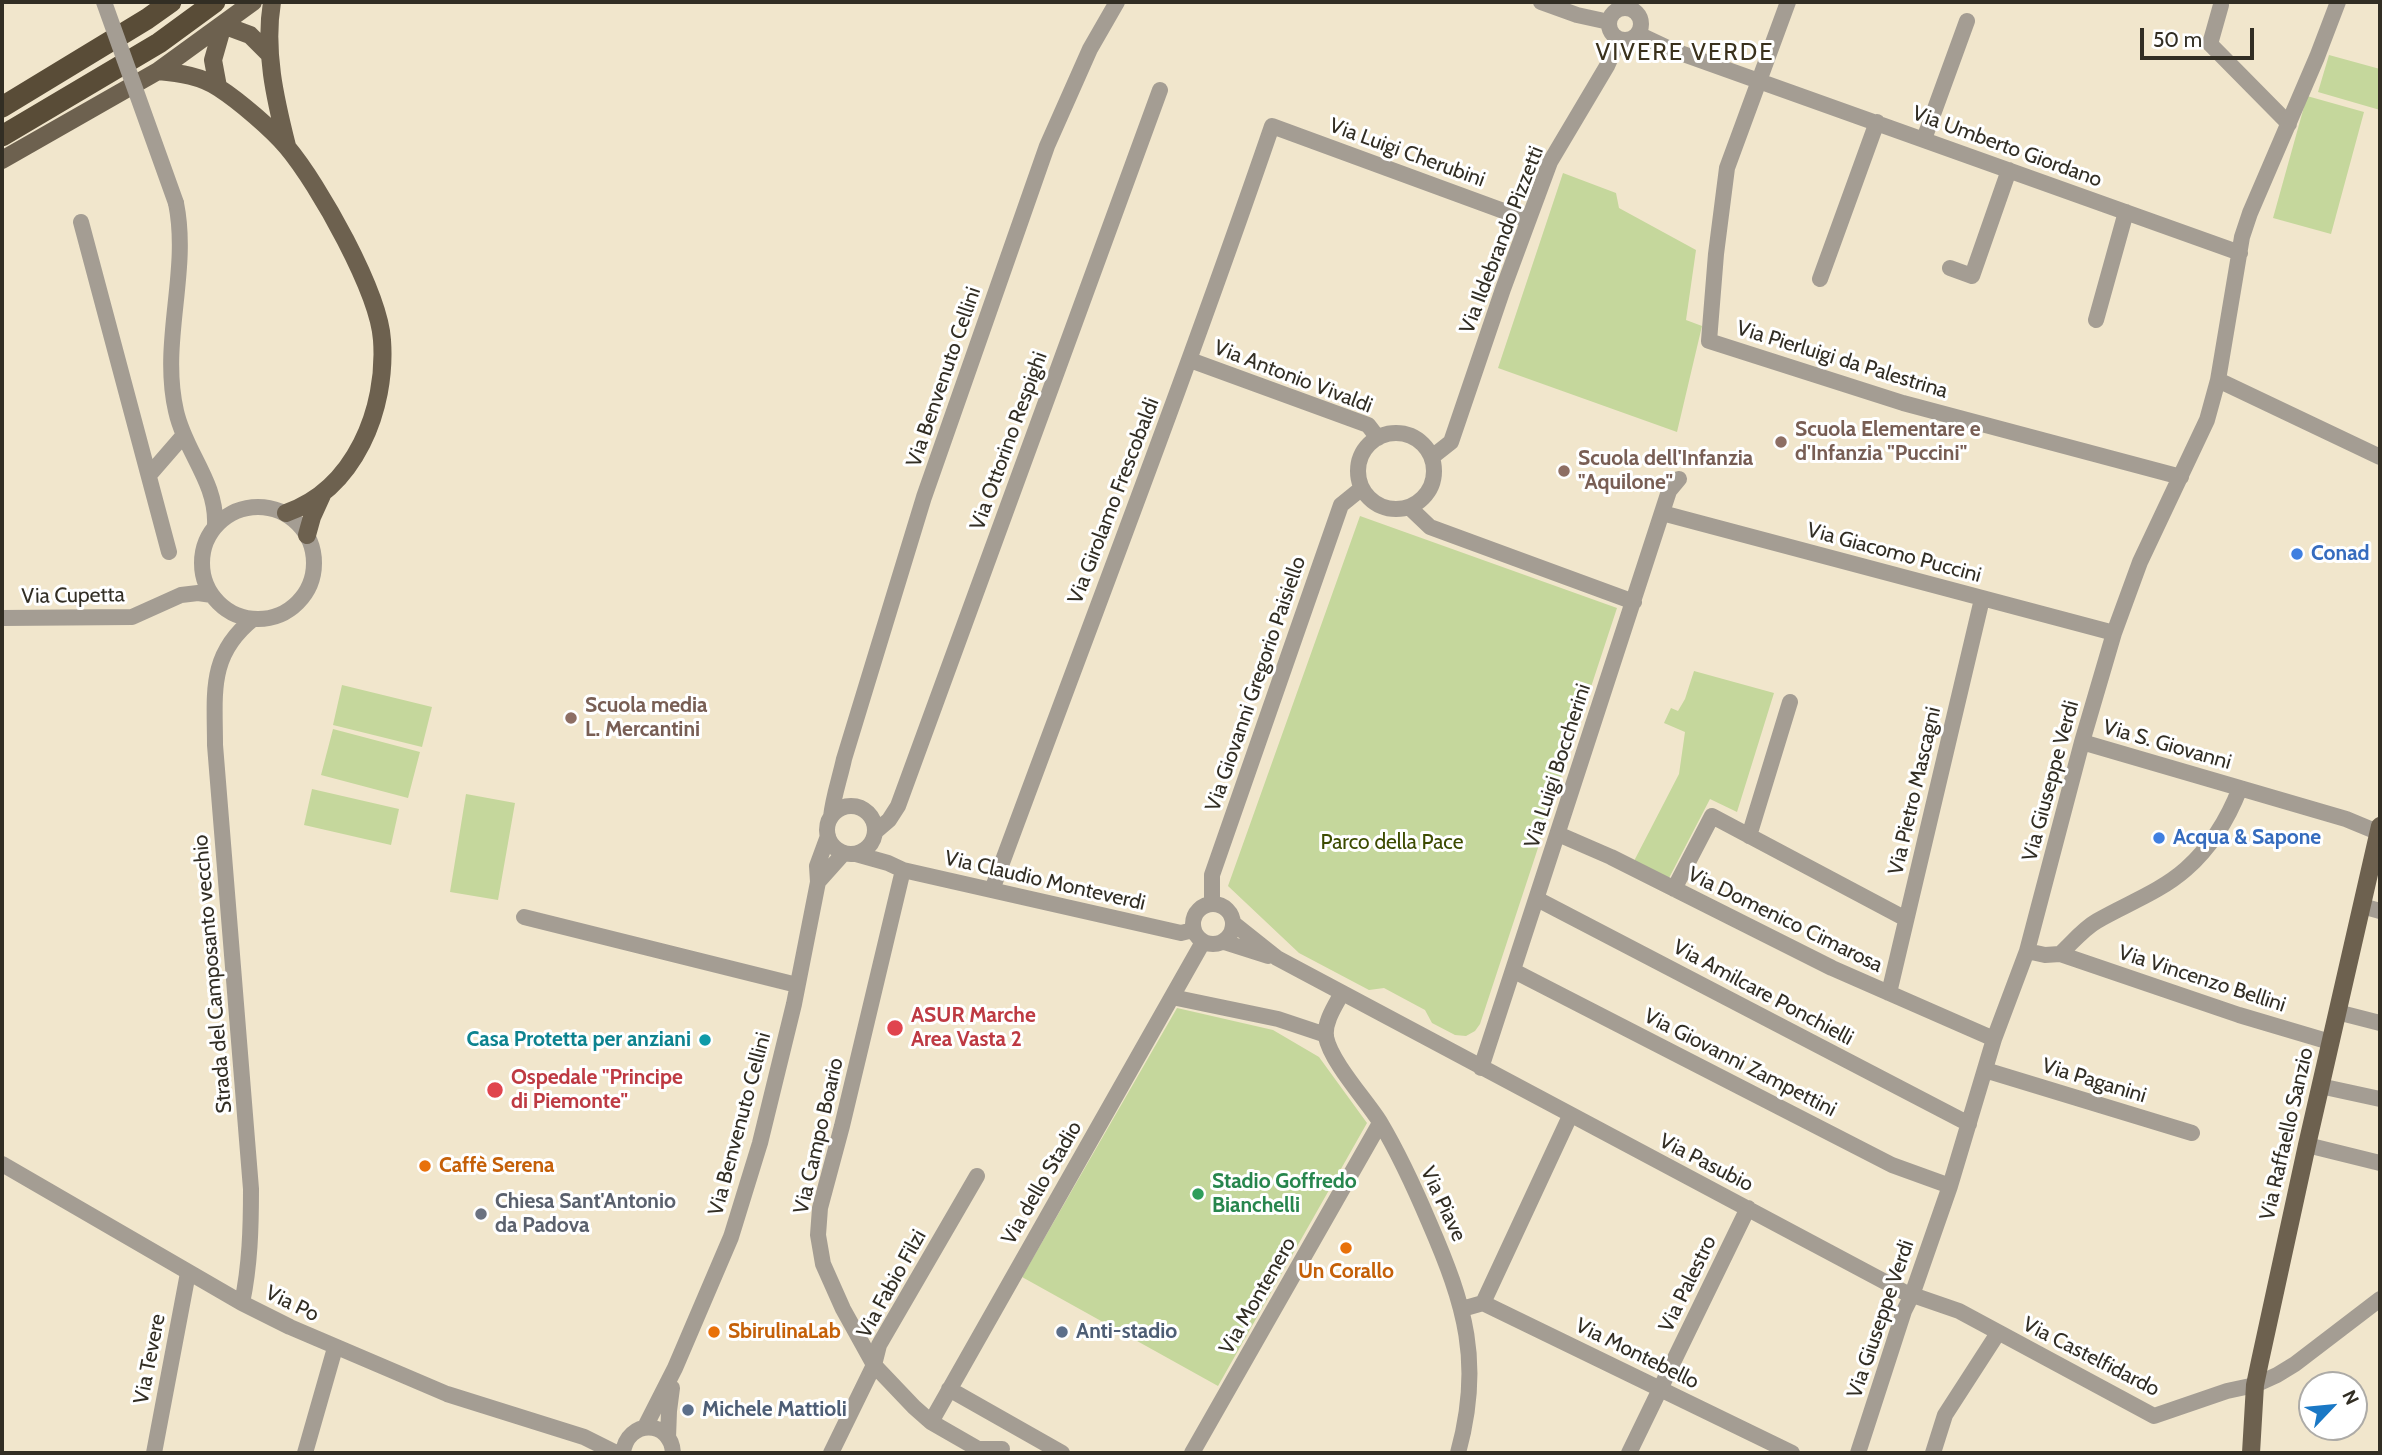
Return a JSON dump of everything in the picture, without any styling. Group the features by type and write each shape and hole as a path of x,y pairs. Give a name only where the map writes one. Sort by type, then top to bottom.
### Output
{"highway":[{"path":"2,107 171,2"},
{"path":"2,136 159,43 215,2"}],"main road":[{"path":"2,160 159,71 253,2"},
{"path":"272,2 269,18 272,85 286,146"},
{"path":"223,25 250,36 270,55"},
{"path":"218,87 213,60 223,25"},
{"path":"159,71 186,74 218,87 286,146 314,186 347,244 368,289 382,339 381,387 372,423 355,455 324,492 309,503 286,513"},
{"path":"307,534 324,492"},
{"name":"Via Raffaello Sanzio","path":"2251,1453 2256,1385 2306,1145 2380,831"}],"street":[{"path":"104,2 176,203 180,225 180,251 171,355 172,388 183,436 207,481 215,503 215,526"},
{"name":"Via Benvenuto Cellini","path":"831,817 832,801 841,778 844,759 924,497 1047,146 1090,49 1117,2"},
{"path":"1541,2 1577,15 1609,22"},
{"path":"1759,81 1788,2"},
{"name":"Via Giuseppe Verdi","path":"1854,1451 1950,1186 1994,1039 2027,951 2082,742 2114,634 2140,562 2207,420 2218,380 2240,253 2250,212 2338,2"},
{"path":"2221,5 2210,44 2289,124"},
{"path":"1638,6 1641,26 1638,34 1631,39 1619,38 1610,30 1612,14 1619,9 1638,6"},
{"path":"1924,139 1967,21"},
{"name":"Via Umberto Giordano","path":"1638,34 1672,50 2240,253"},
{"name":"Via Ildebrando Pizzetti","path":"1432,457 1451,442 1550,162 1607,66 1619,38"},
{"name":"Via Pierluigi da Palestrina","path":"1759,81 1727,168 1709,341 1903,403 2181,477"},
{"name":"Via Ottorino Respighi","path":"874,831 898,806 1160,90"},
{"path":"1820,278 1877,122"},
{"name":"Via Luigi Cherubini","path":"1272,126 1528,220"},
{"name":"Via Girolamo Frescobaldi","path":"992,890 1126,524 1190,360 1272,126"},
{"path":"1950,268 1972,276 2009,170"},
{"path":"2096,320 2126,212"},
{"path":"81,222 169,552"},
{"name":"Via Antonio Vivaldi","path":"1190,360 1368,425 1378,438"},
{"path":"2218,380 2380,457"},
{"path":"1390,433 1415,438 1425,446 1432,457 1433,481 1428,492 1420,501 1409,507 1387,509 1368,498 1362,488 1359,466 1362,454 1378,438 1390,433"},
{"path":"150,474 183,436"},
{"name":"Via Luigi Boccherini","path":"1481,1068 1669,491 1679,479"},
{"path":"207,481 240,509"},
{"name":"Via Giovanni Gregorio Paisiello","path":"1212,903 1212,876 1341,505 1362,488"},
{"path":"256,506 286,513 307,534 313,549 315,564 306,593 296,605 283,614 268,618 253,619 230,611 212,595 202,571 204,547 215,526 240,509 256,506"},
{"path":"1409,507 1430,527 1634,602"},
{"name":"Via Giacomo Puccini","path":"1662,513 2114,634"},
{"name":"Via Cupetta","path":"181,595 202,571"},
{"name":"Via Cupetta","path":"2,618 132,617 181,595 212,595"},
{"name":"Via Pietro Mascagni","path":"1889,993 1982,599"},
{"name":"Strada del Camposanto vecchio","path":"229,643 230,611"},
{"name":"Strada del Camposanto vecchio","path":"242,1303 248,1272 251,1189 215,745 219,664 229,643 253,619"},
{"path":"1749,836 1790,702"},
{"name":"Via S. Giovanni","path":"2082,742 2380,831"},
{"name":"Via Benvenuto Cellini","path":"841,778 848,806"},
{"name":"Via S. Giovanni","path":"2060,954 2094,922 2155,891 2186,869 2213,839 2231,812 2240,788"},
{"path":"874,831 863,852 850,854 836,850 828,836 828,823 836,812 848,806 863,809 896,866"},
{"path":"1674,889 1712,816 1906,919"},
{"name":"Via Domenico Cimarosa","path":"1558,835 1611,857 1832,968 1994,1039"},
{"name":"Via Benvenuto Cellini","path":"623,1453 627,1440 638,1431 676,1368 731,1237 760,1143 797,985 818,883 819,860 828,836"},
{"path":"818,883 850,854"},
{"name":"Via Claudio Monteverdi","path":"850,854 992,890 1198,936"},
{"name":"Via Campo Boario","path":"896,866 842,1126 820,1208 818,1235 822,1264 874,1365 931,1422 978,1449 1004,1452"},
{"name":"Via Amilcare Ponchielli","path":"1537,899 1969,1124"},
{"path":"1224,942 1231,934 1233,923 1229,911 1212,903 1205,905 1196,912 1192,924 1198,936 1217,944 1224,942 1277,958"},
{"path":"2362,906 2380,911"},
{"path":"524,917 797,985"},
{"path":"1233,923 1277,958 1481,1068"},
{"name":"Via dello Stadio","path":"931,1422 1172,997 1198,936"},
{"name":"Via Vincenzo Bellini","path":"2027,951 2045,955 2060,954 2239,1015 2330,1042"},
{"name":"Via Giovanni Zampettini","path":"1514,971 1892,1166 1950,1186"},
{"path":"1172,997 1278,1019 1326,1035 1329,1018 1342,993"},
{"path":"2337,1012 2380,1023"},
{"name":"Via Piave","path":"1326,1035 1330,1051 1380,1123 1419,1199 1454,1279 1468,1340 1470,1384 1467,1421 1458,1453"},
{"name":"Via Pasubio","path":"1481,1068 1912,1295"},
{"name":"Via Paganini","path":"1985,1070 2192,1133"},
{"path":"2320,1086 2380,1099"},
{"path":"1462,1309 1483,1303 1570,1116"},
{"name":"Via Montenero","path":"1192,1453 1380,1123"},
{"path":"2306,1145 2380,1163"},
{"name":"Via Po","path":"2,1164 242,1303 335,1348 447,1394 584,1437 616,1453"},
{"name":"Via Fabio Filzi","path":"831,1453 874,1365 879,1345 977,1176"},
{"name":"Via Palestro","path":"1629,1453 1748,1208"},
{"name":"Via Tevere","path":"154,1453 188,1273"},
{"name":"Via Castelfidardo","path":"1912,1295 1959,1311 2154,1416 2227,1391 2256,1385 2295,1364 2380,1299"},
{"name":"Via Montebello","path":"1483,1303 1792,1453"},
{"path":"1933,1453 1945,1415 1998,1333"},
{"path":"305,1453 335,1348"},
{"name":"Via Benvenuto Cellini","path":"673,1448 669,1411 676,1368"},
{"path":"949,1389 1062,1453"},
{"path":"638,1431 658,1429 673,1448"},
{"name":"Via Po","path":"584,1437 638,1431"}],"green space":[{"path":"2329,55 2380,69 2380,110 2318,92"},
{"path":"2307,96 2364,112 2331,234 2273,218"},
{"path":"1563,173 1616,193 1619,208 1696,250 1686,320 1702,326 1677,432 1498,368"},
{"name":"Parco della Pace","path":"1360,516 1617,608 1480,1024 1466,1036 1455,1035 1432,1023 1425,1010 1384,988 1369,990 1299,953 1228,886"},
{"path":"1694,671 1774,693 1737,812 1710,799 1669,878 1634,861 1679,774 1685,732 1664,723 1671,708 1678,711 1685,699"},
{"path":"342,685 432,707 422,747 333,725"},
{"path":"333,729 420,752 408,798 321,775"},
{"path":"312,789 399,809 391,845 304,825"},
{"path":"466,794 515,803 498,900 450,892"},
{"name":"Stadio Goffredo Bianchelli","path":"1177,1008 1273,1030 1319,1057 1367,1123 1218,1386 1022,1277"}],"place":[{"name":"Scuola Elementare e d'Infanzia \"Puccini\"","path":"1781,442"},
{"name":"Scuola dell'Infanzia \"Aquilone\"","path":"1564,471"},
{"name":"Conad","path":"2297,554"},
{"name":"Scuola media L. Mercantini","path":"571,718"},
{"name":"Acqua & Sapone","path":"2159,838"},
{"name":"ASUR Marche Area Vasta 2","path":"895,1028"},
{"name":"Casa Protetta per anziani","path":"705,1040"},
{"name":"Ospedale \"Principe di Piemonte\"","path":"495,1090"},
{"name":"Caffè Serena","path":"425,1166"},
{"name":"Stadio Goffredo Bianchelli","path":"1198,1194"},
{"name":"Chiesa Sant'Antonio da Padova","path":"481,1214"},
{"name":"Un Corallo","path":"1346,1248"},
{"name":"SbirulinaLab","path":"714,1332"},
{"name":"Anti-stadio","path":"1062,1332"},
{"name":"Michele Mattioli","path":"688,1410"}],"district":[{"name":"VIVERE VERDE","path":"1685,53"}]}
